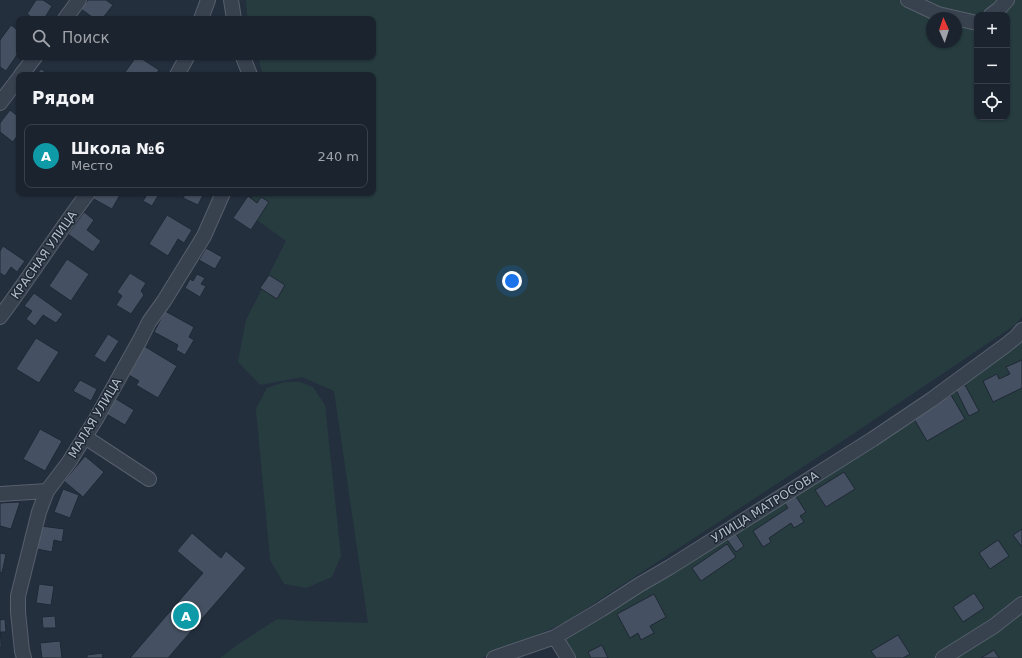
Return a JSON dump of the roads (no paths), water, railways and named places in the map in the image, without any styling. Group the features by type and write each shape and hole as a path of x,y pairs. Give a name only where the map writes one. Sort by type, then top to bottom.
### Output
{"street":[{"path":"67,16 79,0"},
{"path":"203,16 208,0"},
{"path":"231,0 234,16"},
{"path":"908,0 938,14 974,22"},
{"path":"995,12 1007,0"},
{"path":"23,72 33,60"},
{"path":"179,72 186,60"},
{"path":"243,60 249,72"},
{"path":"0,103 16,82"},
{"name":"КРАСНАЯ УЛИЦА","path":"0,317 86,196"},
{"name":"МАЛАЯ УЛИЦА","path":"24,658 18,612 18,596 39,512 48,491 69,462 107,399 149,322 164,301 204,236 221,196"},
{"name":"УЛИЦА МАТРОСОВА","path":"494,658 555,636 602,609 873,439 931,400 1016,337 1022,330"},
{"path":"84,437 149,479"},
{"path":"0,494 48,491"},
{"path":"952,656 1022,604"},
{"path":"555,636 568,658"}],"place":[{"name":"Школа №6","path":"186,616"}]}
